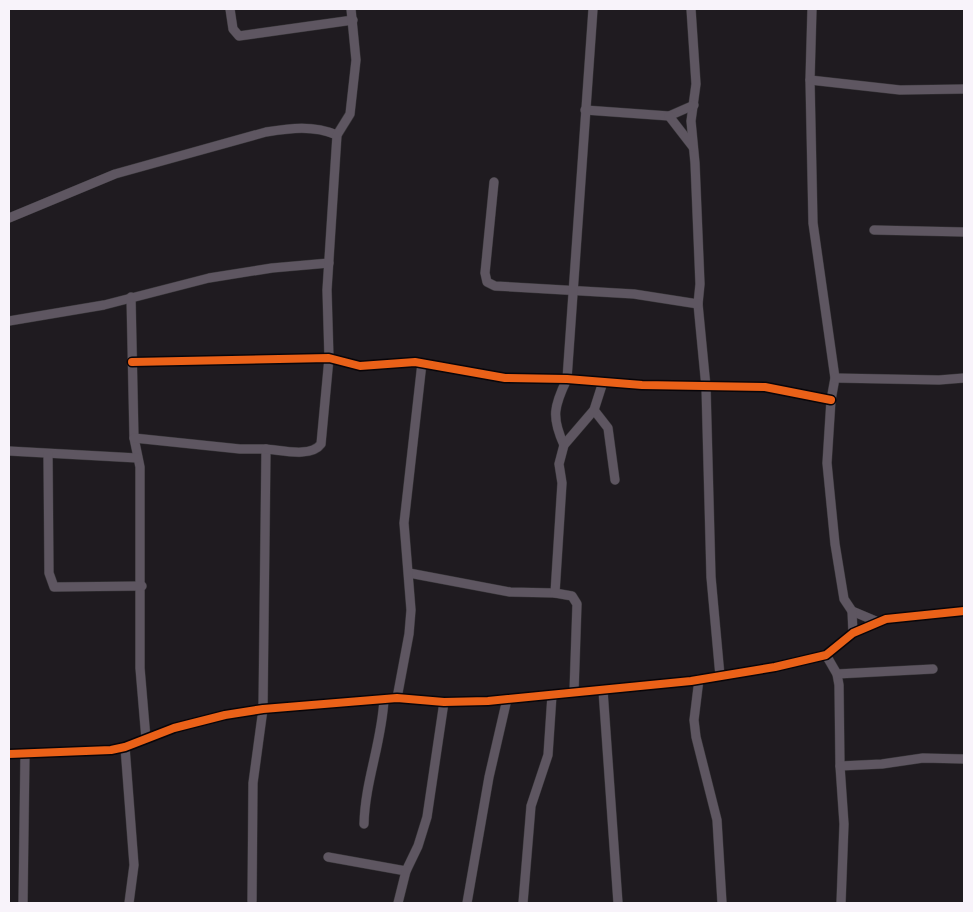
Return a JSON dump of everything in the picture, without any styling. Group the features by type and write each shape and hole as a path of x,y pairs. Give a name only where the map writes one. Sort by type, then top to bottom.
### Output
{"street":[{"path":"230,9 233,29 239,36 353,20"},
{"path":"134,438 240,450 266,449 310,452 318,449 321,444 329,358 326,303 337,135 350,114 356,60 351,9"},
{"path":"564,445 556,429 554,413 566,379 574,291 593,9"},
{"path":"691,9 696,84 691,121 695,163 700,275 698,304 706,387 711,577 720,676"},
{"path":"812,9 810,80 813,223 835,378 831,400 827,463 829,501 841,586 844,599 852,611 853,633"},
{"path":"810,80 900,90 964,89"},
{"path":"585,110 670,116 694,105"},
{"path":"670,116 693,147"},
{"path":"9,218 116,174 266,132 291,128 321,128 337,135"},
{"path":"494,182 485,273 487,282 495,286 659,296 698,304"},
{"path":"874,230 964,232"},
{"path":"9,321 104,304 227,275 272,268 328,263"},
{"path":"131,297 134,438 140,467 141,677 146,739"},
{"path":"132,362 329,358 360,366 422,363 505,378 566,379 706,387 765,387 831,400"},
{"path":"397,698 409,634 411,590 404,524 422,363"},
{"path":"835,378 939,380 964,378"},
{"path":"555,593 562,483 559,464 564,445 594,410 603,382"},
{"path":"594,410 608,428 615,480"},
{"path":"252,901 253,783 262,709 266,449"},
{"path":"9,451 137,458"},
{"path":"48,454 49,573 54,586 142,586"},
{"path":"409,573 510,592 555,593 572,596 577,604 574,692"},
{"path":"852,611 878,622"},
{"path":"9,754 125,747 174,728 225,715 262,709 397,698 444,702 507,699 700,680 775,667 826,655 853,633 878,622 922,614 964,611"},
{"path":"826,655 837,674 841,727 840,766 844,824 841,903"},
{"path":"837,674 933,669"},
{"path":"700,680 694,720 696,737 716,820 722,903"},
{"path":"603,690 618,903"},
{"path":"523,903 531,806 548,755 552,695"},
{"path":"364,824 364,801 380,731 384,699"},
{"path":"467,903 489,777 507,699"},
{"path":"398,903 406,871 427,817 444,702"},
{"path":"125,747 134,864 129,903"},
{"path":"24,903 25,754"},
{"path":"840,766 882,764 923,758 964,759"},
{"path":"328,857 406,871"}],"cycle path":[{"path":"132,362 329,358 360,366 415,362 505,378 567,379 642,385 765,387 831,400"},
{"path":"9,754 111,750 125,747 174,728 225,715 263,709 397,698 444,702 488,701 691,681 775,667 826,655 853,633 886,619 964,611"}]}
